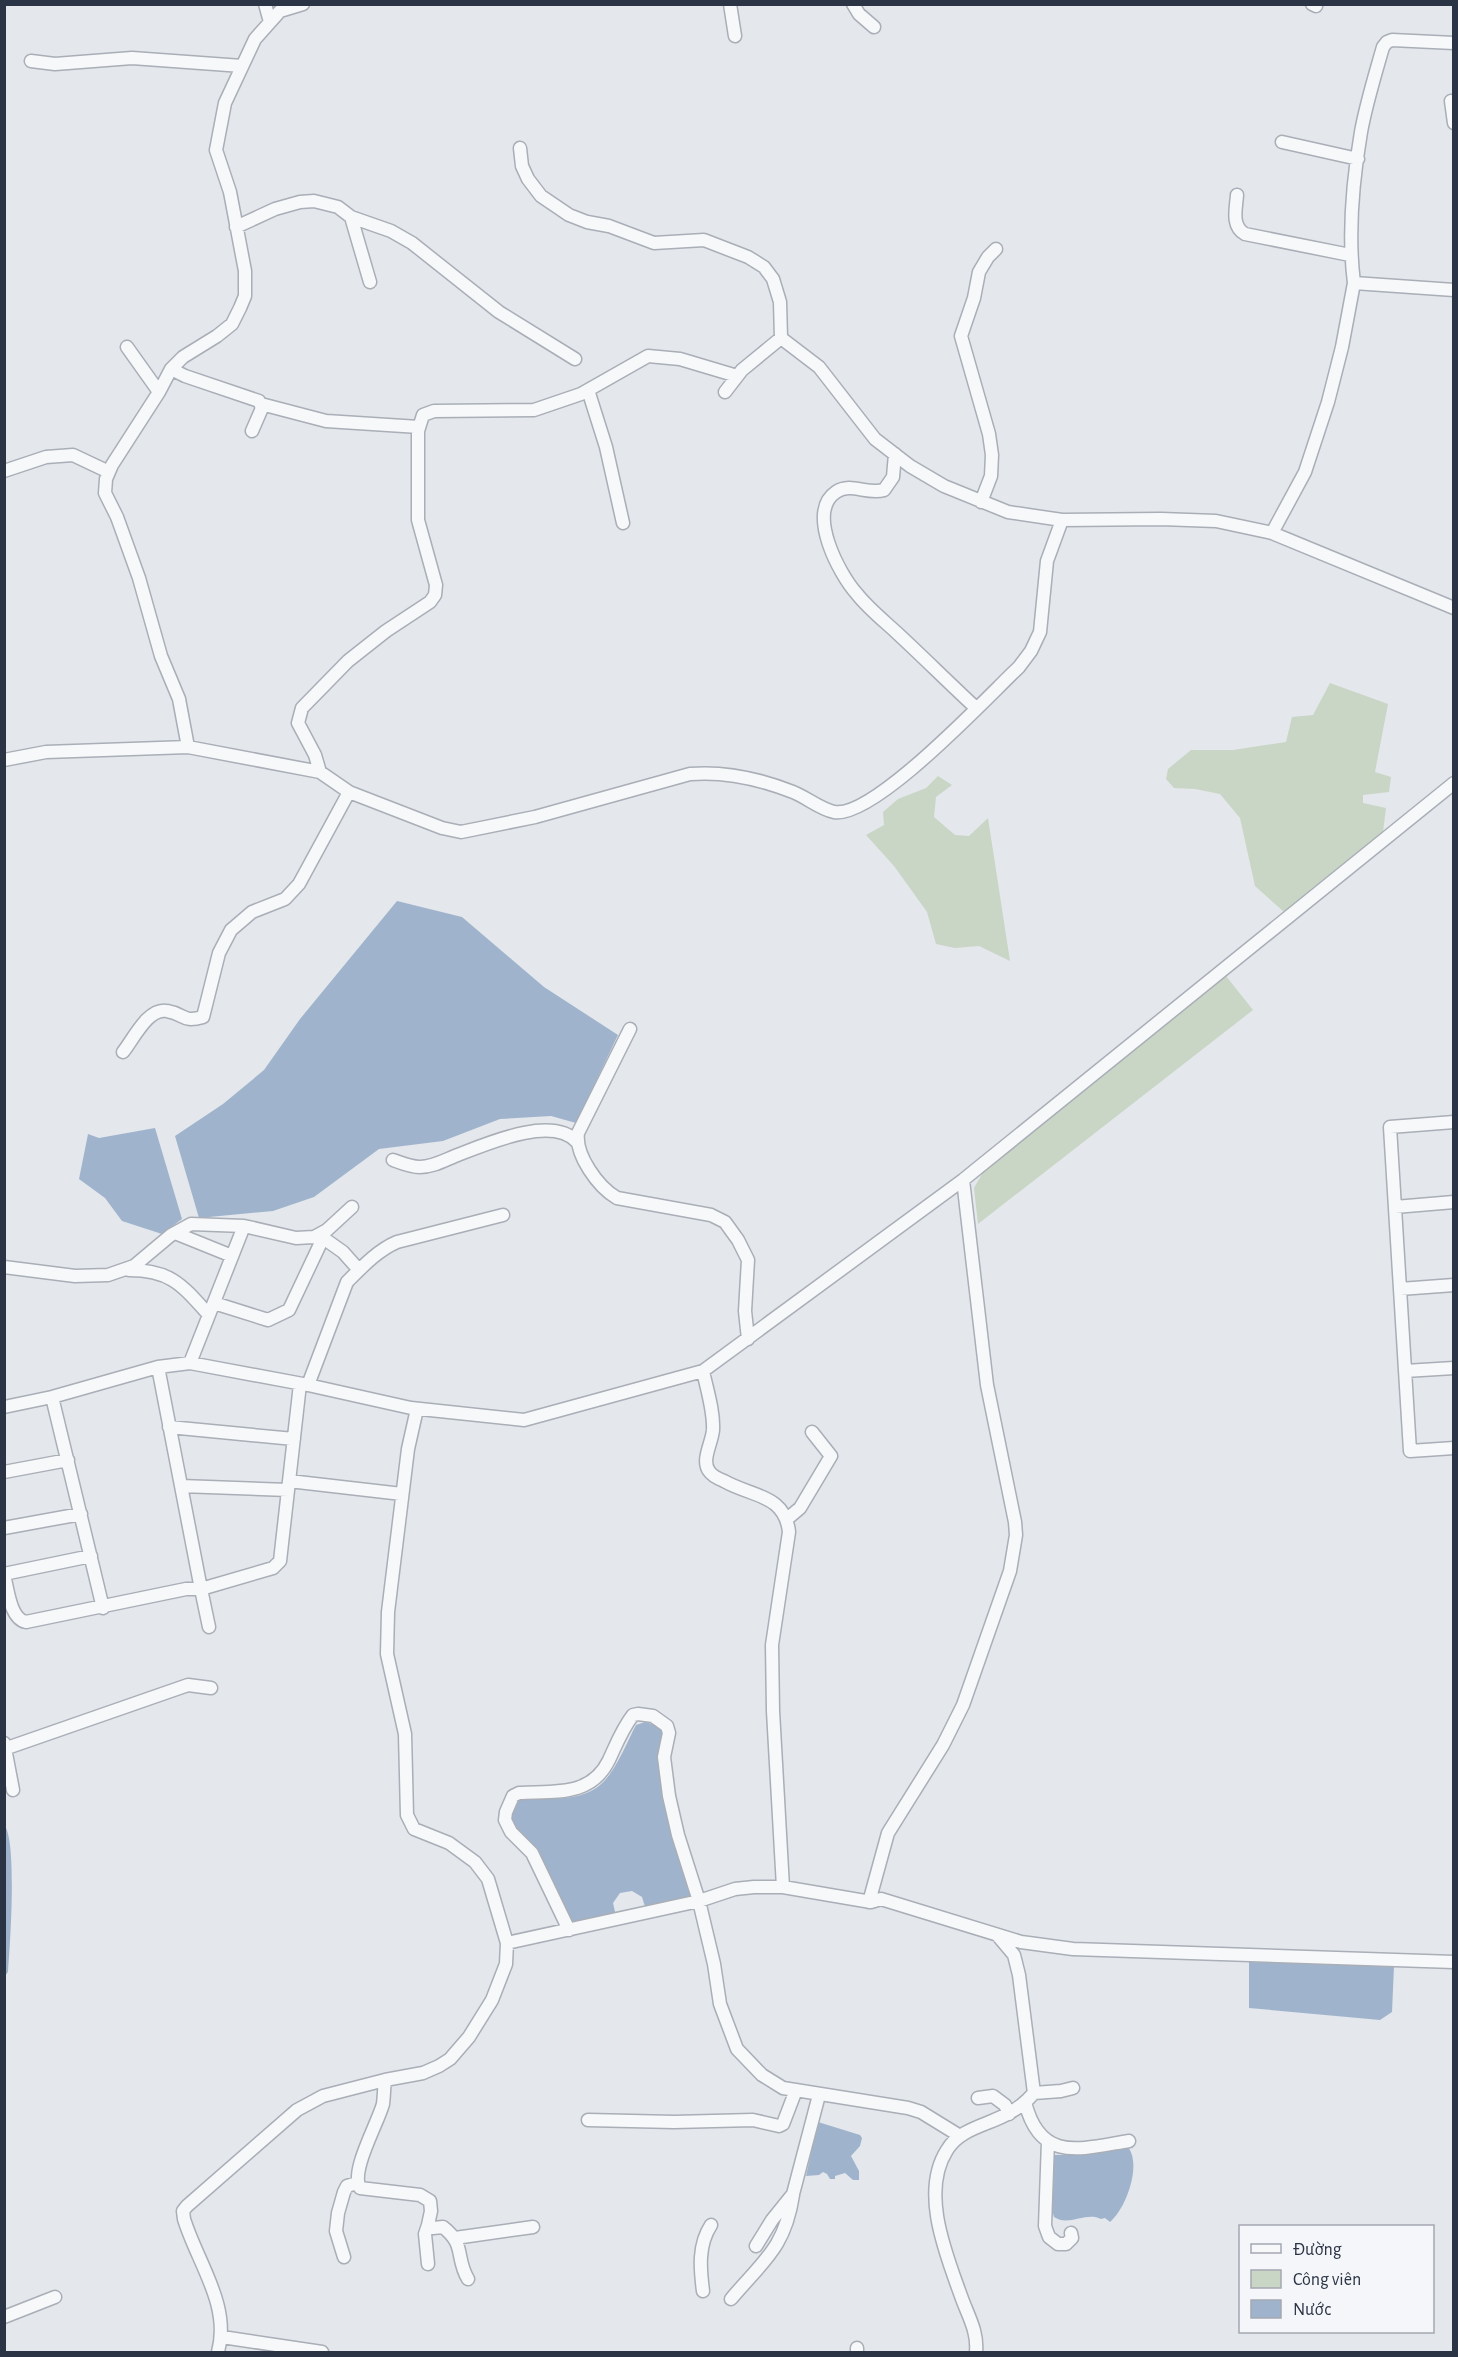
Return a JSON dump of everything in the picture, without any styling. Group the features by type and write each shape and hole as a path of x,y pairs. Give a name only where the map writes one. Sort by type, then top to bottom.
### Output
{"street":[{"path":"265,4 270,22"},
{"path":"188,747 177,693 161,656 139,578 117,517 105,493 106,479 171,369 232,324 245,296 245,271 230,192 216,150 225,103 255,39 280,11 303,4"},
{"path":"730,4 735,36"},
{"path":"853,4 859,14 874,27"},
{"path":"1272,533 1305,472 1342,347 1354,283 1350,255 1361,131 1383,47 1387,42 1398,40 1454,43"},
{"path":"31,61 55,64 132,58 242,66"},
{"path":"1451,101 1454,123"},
{"path":"1281,142 1358,159"},
{"path":"520,148 522,166 528,179 541,196 569,215 586,222 609,226 654,243 704,240 748,257 764,267 772,279 780,302 781,338"},
{"path":"1236,195 1236,224 1241,232 1350,255"},
{"path":"236,227 275,209 300,202 314,201 338,207 351,217 391,231 412,243 500,312 575,359"},
{"path":"351,217 370,282"},
{"path":"981,502 991,476 992,455 989,434 961,336 974,298 979,272 996,249"},
{"path":"1354,283 1454,290"},
{"path":"725,392 737,375 781,338"},
{"path":"781,338 819,367 875,439 910,466 944,486 981,502 1008,512 1062,520 1216,521 1272,533 1454,608"},
{"path":"127,347 159,392"},
{"path":"320,772 315,755 298,723 302,708 348,662 386,631 424,607 435,595 436,585 418,520 419,427 423,414 428,412 525,412 561,402 588,390 648,356 680,359 737,375"},
{"path":"171,369 256,400 261,404 326,421 419,427"},
{"path":"588,390 606,447 623,523"},
{"path":"252,431 262,408 261,404"},
{"path":"895,454 893,477 884,490 871,492 850,487 837,492 828,499 823,516 828,541 836,562 857,595 976,708"},
{"path":"4,471 46,457 73,455 109,472"},
{"path":"4,760 46,752 188,747 320,772 349,792 442,828 461,832 535,818 690,774 715,772 794,792 835,812 854,808 873,800 922,762 1019,667 1031,651 1040,632 1047,561 1062,520"},
{"path":"4,1407 158,1367 190,1363 304,1384 417,1409 524,1420 703,1371 963,1180 1454,783"},
{"path":"123,1052 148,1018 157,1011 167,1011 190,1021 203,1017 219,953 231,930 252,912 285,899 299,884 349,792"},
{"path":"577,1142 578,1132 630,1029"},
{"path":"1454,1122 1390,1127 1410,1451 1454,1448"},
{"path":"393,1160 420,1167 439,1164 522,1133 559,1132 571,1135 577,1142 596,1180 605,1191 617,1198 711,1215 725,1222 738,1240 748,1260 745,1311 748,1339"},
{"path":"869,1902 888,1833 938,1753 963,1705 999,1605 1016,1536 987,1385 963,1180"},
{"path":"1395,1206 1454,1202"},
{"path":"124,1270 149,1270 164,1274 211,1309 268,1320 289,1310 321,1236 352,1207"},
{"path":"91,1556 4,1574 14,1612 21,1621 31,1623 186,1589 201,1588 278,1565 281,1556 294,1439 304,1384 347,1282 387,1246 502,1215"},
{"path":"4,1267 75,1276 108,1275 140,1262 175,1233 191,1224 244,1226 296,1238 321,1236 343,1252 359,1270"},
{"path":"190,1363 244,1226"},
{"path":"175,1233 232,1256"},
{"path":"1400,1289 1454,1285"},
{"path":"158,1367 209,1627"},
{"path":"1405,1371 1454,1368"},
{"path":"703,1371 712,1416 707,1469 711,1474 730,1485 772,1502 781,1508 787,1519 789,1532 771,1645 783,1887"},
{"path":"52,1396 103,1608"},
{"path":"218,2352 222,2337 212,2285 187,2229 183,2211 297,2110 323,2097 385,2080 423,2073 450,2059 469,2037 492,2000 506,1965 507,1943 488,1879 475,1862 449,1844 414,1829 407,1815 405,1734 387,1654 388,1612 408,1449 417,1409"},
{"path":"169,1427 294,1439"},
{"path":"787,1519 800,1508 831,1456 812,1432"},
{"path":"4,1472 68,1460"},
{"path":"181,1486 289,1485 402,1494"},
{"path":"4,1528 81,1514"},
{"path":"13,1790 6,1745 188,1685 211,1688"},
{"path":"569,1930 532,1853 511,1832 505,1820 506,1812 513,1796 519,1793 570,1791 586,1786 603,1770 633,1715 638,1714 660,1720 667,1726 669,1732 664,1757 669,1796 678,1835 699,1901 714,1964 720,2004 730,2037 737,2049 774,2084 819,2095 850,2097 915,2110 960,2136"},
{"path":"507,1943 699,1901 735,1889 783,1887 869,1902 882,1899 1021,1942 1073,1949 1454,1962"},
{"path":"995,1933 1014,1955 1018,1975 1030,2097 1030,2121 1048,2141 1061,2148 1129,2141"},
{"path":"385,2080 383,2103 359,2170 357,2183 360,2188 420,2195 430,2201 431,2211 425,2234 428,2264"},
{"path":"976,2352 977,2340 972,2322 945,2248 936,2213 936,2181 941,2163 947,2149 960,2136 1009,2114 1030,2097 1073,2088"},
{"path":"588,2120 674,2122 753,2120 779,2126 783,2124 796,2090"},
{"path":"731,2299 766,2261 782,2238 791,2213 819,2095"},
{"path":"978,2098 993,2096 1005,2105 1009,2114"},
{"path":"1048,2141 1045,2226 1049,2236 1058,2244 1066,2244 1072,2238 1071,2233"},
{"path":"344,2257 336,2231 338,2213 347,2186 357,2183"},
{"path":"756,2246 772,2220 794,2194"},
{"path":"428,2225 433,2229 443,2227 458,2242 462,2270 468,2279"},
{"path":"703,2291 702,2243 711,2225"},
{"path":"455,2238 533,2227"},
{"path":"4,2317 55,2297"},
{"path":"222,2337 322,2352"}],"green space":[{"path":"1330,683 1388,704 1375,772 1391,777 1389,792 1363,795 1363,803 1386,808 1383,832 1284,912 1255,886 1240,818 1220,794 1174,788 1166,779 1168,769 1191,750 1233,750 1286,742 1292,717 1313,715"},
{"path":"938,776 952,785 936,797 934,817 955,835 969,836 988,818 1010,961 979,946 955,948 936,944 927,912 894,866 866,835 884,825 883,812 898,799 926,788"},
{"path":"1226,976 1253,1010 978,1224 974,1188 986,1167"}],"water":[{"path":"397,901 462,917 544,987 618,1035 576,1123 551,1116 500,1119 443,1141 379,1149 314,1197 273,1211 199,1218 175,1136 223,1104 264,1070 300,1019"},
{"path":"155,1128 182,1219 162,1234 122,1221 105,1198 79,1179 88,1134 99,1138"},
{"path":"645,1722 664,1727 662,1756 693,1900 646,1910 642,1897 632,1891 620,1893 613,1903 616,1916 569,1925 510,1824 515,1801 571,1797 591,1791 611,1773 636,1725"},
{"path":"5,1826 11,1853 12,1896 8,1972 5,1976"},
{"path":"1249,1962 1394,1966 1392,2012 1380,2020 1249,2008"},
{"path":"818,2122 860,2135 862,2138 860,2146 851,2156 859,2171 859,2180 853,2180 845,2173 835,2176 835,2179 830,2179 823,2172 819,2175 806,2176"},
{"path":"1128,2147 1132,2155 1133,2175 1122,2207 1110,2222 1105,2218 1095,2217 1060,2220 1054,2217 1052,2210 1054,2155 1090,2154"}]}
